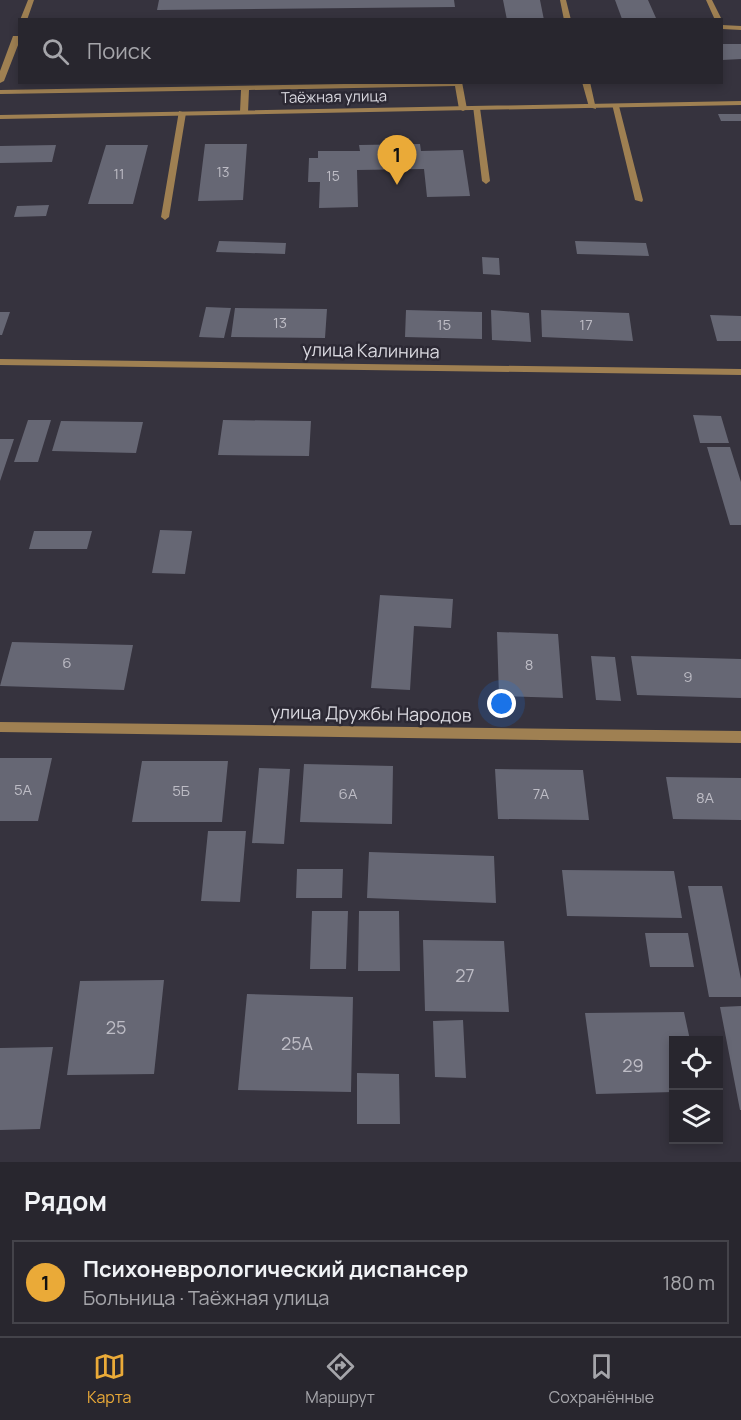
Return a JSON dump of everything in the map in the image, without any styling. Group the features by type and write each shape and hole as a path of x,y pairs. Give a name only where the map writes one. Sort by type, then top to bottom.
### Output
{"street":[{"path":"24,18 31,0"},
{"path":"563,0 568,18"},
{"path":"709,0 717,18"},
{"path":"723,27 741,28"},
{"path":"0,81 18,38"},
{"path":"0,92 423,84"},
{"path":"459,84 463,109"},
{"path":"587,84 593,106"},
{"path":"244,112 245,89"},
{"name":"Таёжная улица","path":"0,117 741,103"},
{"path":"615,106 639,200"},
{"path":"476,108 486,181"},
{"path":"165,217 182,113"},
{"name":"улица Калинина","path":"0,362 741,372"},
{"name":"улица Дружбы Народов","path":"0,728 741,737"}],"building":[{"path":"159,0 454,0 455,7 157,10"},
{"path":"503,0 540,0 544,18 507,18"},
{"path":"615,0 648,0 656,18 622,18"},
{"path":"723,44 741,44 741,59 723,60"},
{"path":"718,114 741,114 741,121 721,121"},
{"path":"205,144 247,144 243,200 198,201"},
{"path":"420,144 421,151 463,150 470,196 427,197 424,169 357,170 358,207 319,208 320,182 308,182 309,158 318,158 318,151 360,151 359,145"},
{"path":"56,145 52,162 0,163 0,146"},
{"path":"106,145 148,145 133,204 88,204"},
{"path":"49,205 46,216 14,217 17,206"},
{"path":"219,241 286,243 285,254 216,252"},
{"path":"575,241 646,243 649,256 577,254"},
{"path":"482,257 499,258 500,275 483,274"},
{"path":"206,307 231,308 224,338 199,337"},
{"path":"235,308 327,309 325,338 231,337"},
{"path":"406,310 482,312 482,339 405,337"},
{"path":"491,310 529,313 531,342 492,340"},
{"path":"541,310 629,313 633,341 542,337"},
{"path":"0,312 10,312 2,335 0,335"},
{"path":"710,315 741,316 741,341 717,341"},
{"path":"693,415 721,416 729,443 700,443"},
{"path":"28,420 51,420 38,462 14,462"},
{"path":"223,420 311,421 309,456 218,455"},
{"path":"61,421 143,422 136,453 52,451"},
{"path":"0,439 14,439 0,481"},
{"path":"707,447 730,447 741,482 741,525 730,525"},
{"path":"160,530 192,531 185,574 152,573"},
{"path":"34,531 92,531 87,549 29,549"},
{"path":"380,595 453,599 451,628 414,626 410,690 371,688"},
{"path":"497,632 558,634 563,698 499,696"},
{"path":"12,642 133,645 124,690 0,686"},
{"path":"591,656 615,657 621,701 596,700"},
{"path":"631,656 741,659 741,698 637,695"},
{"path":"0,758 52,758 38,821 0,821"},
{"path":"142,761 228,761 222,822 132,822"},
{"path":"304,764 393,766 392,824 300,822"},
{"path":"259,768 290,769 284,844 252,843"},
{"path":"495,769 583,770 589,820 498,819"},
{"path":"666,777 741,778 741,820 673,819"},
{"path":"208,831 246,831 240,902 201,901"},
{"path":"369,852 494,856 496,903 367,898"},
{"path":"297,869 343,869 342,898 296,898"},
{"path":"562,870 674,871 682,918 567,916"},
{"path":"688,886 722,886 741,979 741,997 709,997"},
{"path":"312,911 348,911 346,969 310,969"},
{"path":"359,911 399,911 400,971 358,971"},
{"path":"645,933 688,933 694,967 650,967"},
{"path":"423,940 504,941 509,1012 425,1011"},
{"path":"164,980 154,1074 67,1075 80,981"},
{"path":"247,994 353,997 351,1092 238,1090"},
{"path":"741,1006 741,1110 740,1110 720,1007"},
{"path":"684,1012 689,1036 669,1036 669,1092 596,1094 585,1013"},
{"path":"463,1020 466,1078 435,1077 433,1021"},
{"path":"53,1047 40,1129 0,1130 0,1048"},
{"path":"357,1073 399,1074 400,1124 357,1124"}],"place":[{"name":"Психоневрологический диспансер","path":"397,185"}]}
